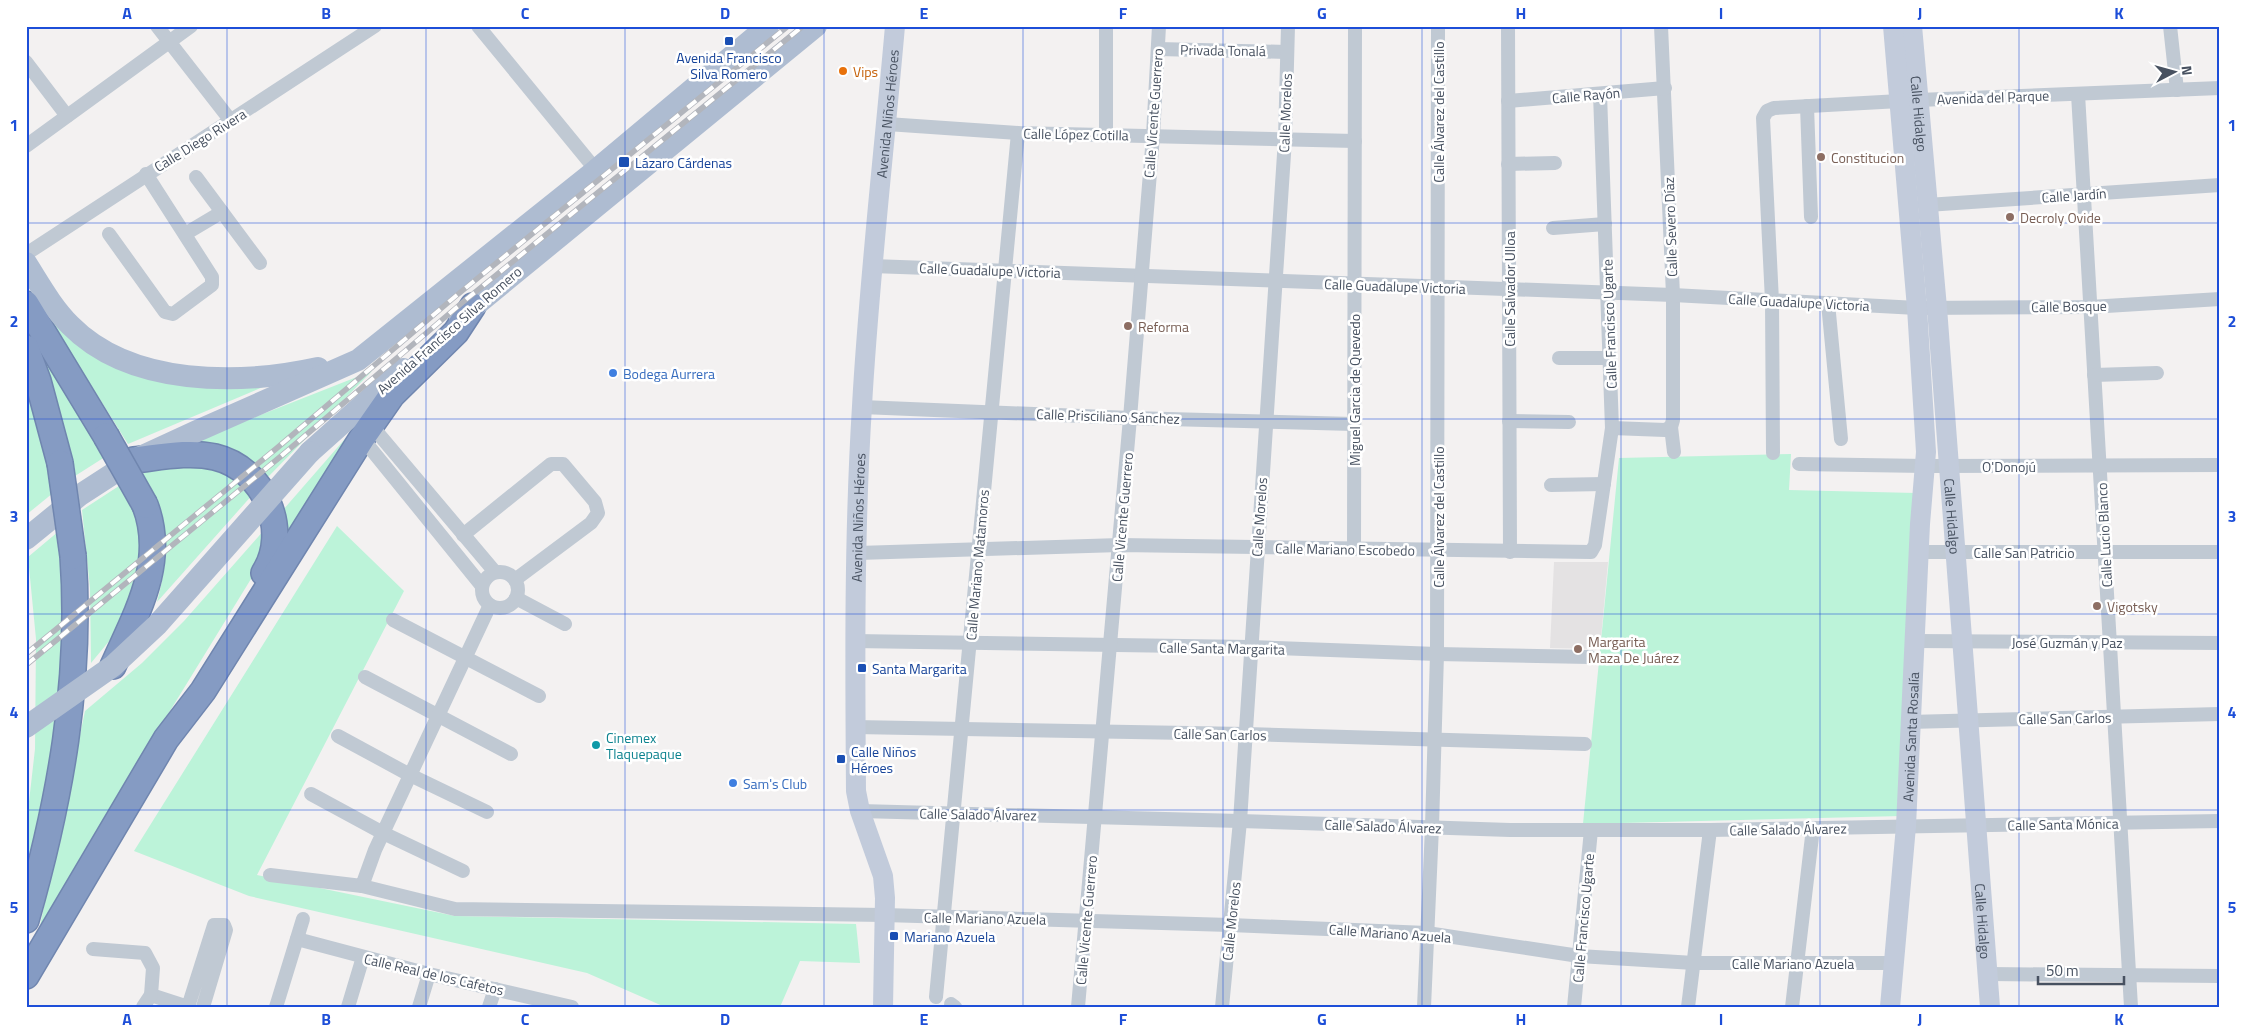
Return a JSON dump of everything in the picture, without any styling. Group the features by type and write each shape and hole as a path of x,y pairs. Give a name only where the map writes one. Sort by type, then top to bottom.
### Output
{"highway":[{"path":"26,304 106,436 145,505 150,519 152,535 151,569 146,593 113,666"},
{"path":"166,738 203,691 366,432 392,396 456,332 473,306"},
{"path":"26,348 38,381 60,463 73,556 76,630 74,686 66,752 54,813 26,920"},
{"path":"26,976 166,738 190,684 271,562 276,541 275,521 269,504 256,484 240,468 226,460 194,454 134,460"}],"main road":[{"path":"26,539 80,495 134,460 358,360 596,170 768,26"},
{"name":"Avenida Francisco Silva Romero","path":"26,727 113,666 157,625 310,452 473,306 816,26"},
{"path":"26,263 51,304 71,326 100,349 124,361 163,372 236,379 263,378 297,373 358,360"}],"street":[{"path":"157,26 231,121"},
{"path":"26,146 191,26"},
{"name":"Calle Diego Rivera","path":"26,254 375,26"},
{"path":"478,26 596,170"},
{"name":"Avenida Niños Héroes","path":"883,1007 883,876 860,811 856,791 854,641 862,407 872,266 895,26"},
{"path":"1106,26 1106,134"},
{"name":"Calle Vicente Guerrero","path":"1078,1007 1120,545 1140,276 1153,136 1159,26"},
{"name":"Calle Morelos","path":"1222,1007 1240,821 1246,734 1250,647 1285,139 1288,26"},
{"name":"Miguel Garcia de Quevedo","path":"1354,549 1355,26"},
{"name":"Calle Álvarez del Castillo","path":"1424,1007 1437,654 1438,26"},
{"name":"Calle Salvador Ulloa","path":"1508,26 1510,552"},
{"name":"Calle Severo Díaz","path":"1661,26 1673,296 1673,420 1671,428 1674,452"},
{"name":"Calle Hidalgo","path":"1893,26 1928,205 1925,466"},
{"name":"Calle Hidalgo","path":"1912,26 1909,101 1927,308 1947,466 1989,974 1990,1007"},
{"path":"2170,26 2177,90"},
{"name":"Privada Tonalá","path":"1158,49 1287,52"},
{"path":"26,62 67,116"},
{"name":"Calle Rayón","path":"1508,101 1665,88"},
{"name":"Avenida del Parque","path":"1772,301 1763,118 1767,111 1774,108 1807,106 2220,88"},
{"name":"Calle Francisco Ugarte","path":"1591,552 1595,545 1612,428 1600,94"},
{"name":"Calle Lucio Blanco","path":"2078,94 2131,1007"},
{"path":"1807,106 1811,217"},
{"name":"Calle López Cotilla","path":"887,124 1018,133 1355,141"},
{"name":"Calle Mariano Matamoros","path":"936,997 1018,133"},
{"path":"1508,164 1555,163"},
{"path":"109,234 165,312 171,314 211,287 212,277 146,174"},
{"path":"196,177 260,263"},
{"name":"Calle Jardín","path":"1928,205 2220,185"},
{"path":"184,234 222,212"},
{"path":"1553,228 1605,224"},
{"name":"Calle Guadalupe Victoria","path":"872,266 1673,296 1927,308"},
{"name":"Calle Bosque","path":"1927,308 2090,307 2220,299"},
{"path":"1772,301 1773,453"},
{"path":"1828,303 1841,439"},
{"path":"1560,358 1610,358"},
{"path":"2094,375 2157,373"},
{"name":"Calle Prisciliano Sánchez","path":"862,407 1130,418 1354,424"},
{"path":"1509,421 1569,422"},
{"path":"1612,428 1666,430 1671,428"},
{"path":"366,432 428,494 495,572"},
{"path":"366,432 416,503 482,586 483,596 490,605 500,608 510,605 516,598 518,588 516,579 505,572 495,572 487,577 482,586"},
{"path":"463,535 551,464 563,464 595,502 598,513 591,523 516,579"},
{"name":"O'Donojú","path":"1799,464 1925,466 2220,465"},
{"name":"Avenida Santa Rosalía","path":"1890,1007 1906,826 1909,722 1918,552 1925,466"},
{"path":"1551,485 1604,484"},
{"path":"416,503 428,494"},
{"name":"Calle Mariano Escobedo","path":"858,553 1120,545 1591,552"},
{"name":"Calle San Patricio","path":"1918,552 2220,552"},
{"path":"516,598 565,624"},
{"path":"362,886 383,833 490,605"},
{"path":"393,620 539,696"},
{"name":"Calle Santa Margarita","path":"854,641 1111,647 1250,647 1590,657"},
{"name":"José Guzmán y Paz","path":"1914,641 2220,643"},
{"path":"365,677 511,754"},
{"name":"Calle San Carlos","path":"1909,722 2220,714"},
{"name":"Calle San Carlos","path":"855,728 1246,734 1585,744"},
{"path":"338,736 410,775 487,812"},
{"path":"311,794 383,833 463,871"},
{"name":"Calle Salado Álvarez","path":"860,811 1591,830 1710,830 1906,826"},
{"name":"Calle Santa Mónica","path":"1906,826 2220,822"},
{"path":"1792,1007 1812,828"},
{"name":"Calle Francisco Ugarte","path":"1574,1007 1591,830"},
{"path":"1688,1007 1710,830"},
{"name":"Calle Mariano Azuela","path":"270,875 362,886 455,909 943,917 1230,925 1428,933 1579,956 1694,963 1894,963"},
{"path":"276,1007 303,919"},
{"path":"94,949 145,953 153,968 147,1001 188,1007 214,925 220,923 225,926 226,930 202,1007"},
{"name":"Calle Real de los Cafetos","path":"297,939 429,974 495,988 564,1006"},
{"path":"348,1007 363,957"},
{"path":"419,1007 429,974"},
{"path":"1989,974 2220,976"},
{"path":"489,1007 495,988"}],"shaded area":[{"path":"1554,562 1608,562 1600,649 1550,648"}],"green space":[{"path":"43,309 99,357 263,387 128,444"},
{"path":"39,343 108,455 75,476 63,422"},
{"path":"372,371 268,477 254,464 189,443"},
{"path":"26,376 42,438 53,493 26,515"},
{"path":"384,394 288,544 283,510"},
{"path":"1791,454 1789,490 1916,493 1902,816 1583,824 1619,458"},
{"path":"210,463 254,493 157,602 164,566 164,536 157,508 142,474 165,464"},
{"path":"122,484 135,508 142,534 144,562 124,623 91,663 90,588 82,510"},
{"path":"337,526 404,591 257,875 455,916 856,924 860,963 800,961 780,1007 665,1007 587,973 249,896 134,851"},
{"path":"266,528 257,569 81,856 36,945 85,711 142,663 184,621"},
{"path":"59,531 65,599 65,681 26,893 26,828 35,749 36,639 28,557"}],"railway":[{"path":"26,654 277,448 457,295 788,26"},
{"path":"26,665 280,457 463,302 803,26"}],"place":[{"name":"Avenida Francisco Silva Romero","path":"729,41"},
{"name":"Vips","path":"843,71"},
{"name":"Constitucion","path":"1821,157"},
{"name":"Lázaro Cárdenas","path":"624,162"},
{"name":"Decroly Ovide","path":"2010,217"},
{"name":"Reforma","path":"1128,326"},
{"name":"Bodega Aurrera","path":"613,373"},
{"name":"Vigotsky","path":"2097,606"},
{"name":"Margarita Maza De Juárez","path":"1578,649"},
{"name":"Santa Margarita","path":"862,668"},
{"name":"Cinemex Tlaquepaque","path":"596,745"},
{"name":"Calle Niños Héroes","path":"841,759"},
{"name":"Sam's Club","path":"733,783"},
{"name":"Mariano Azuela","path":"894,936"}]}
